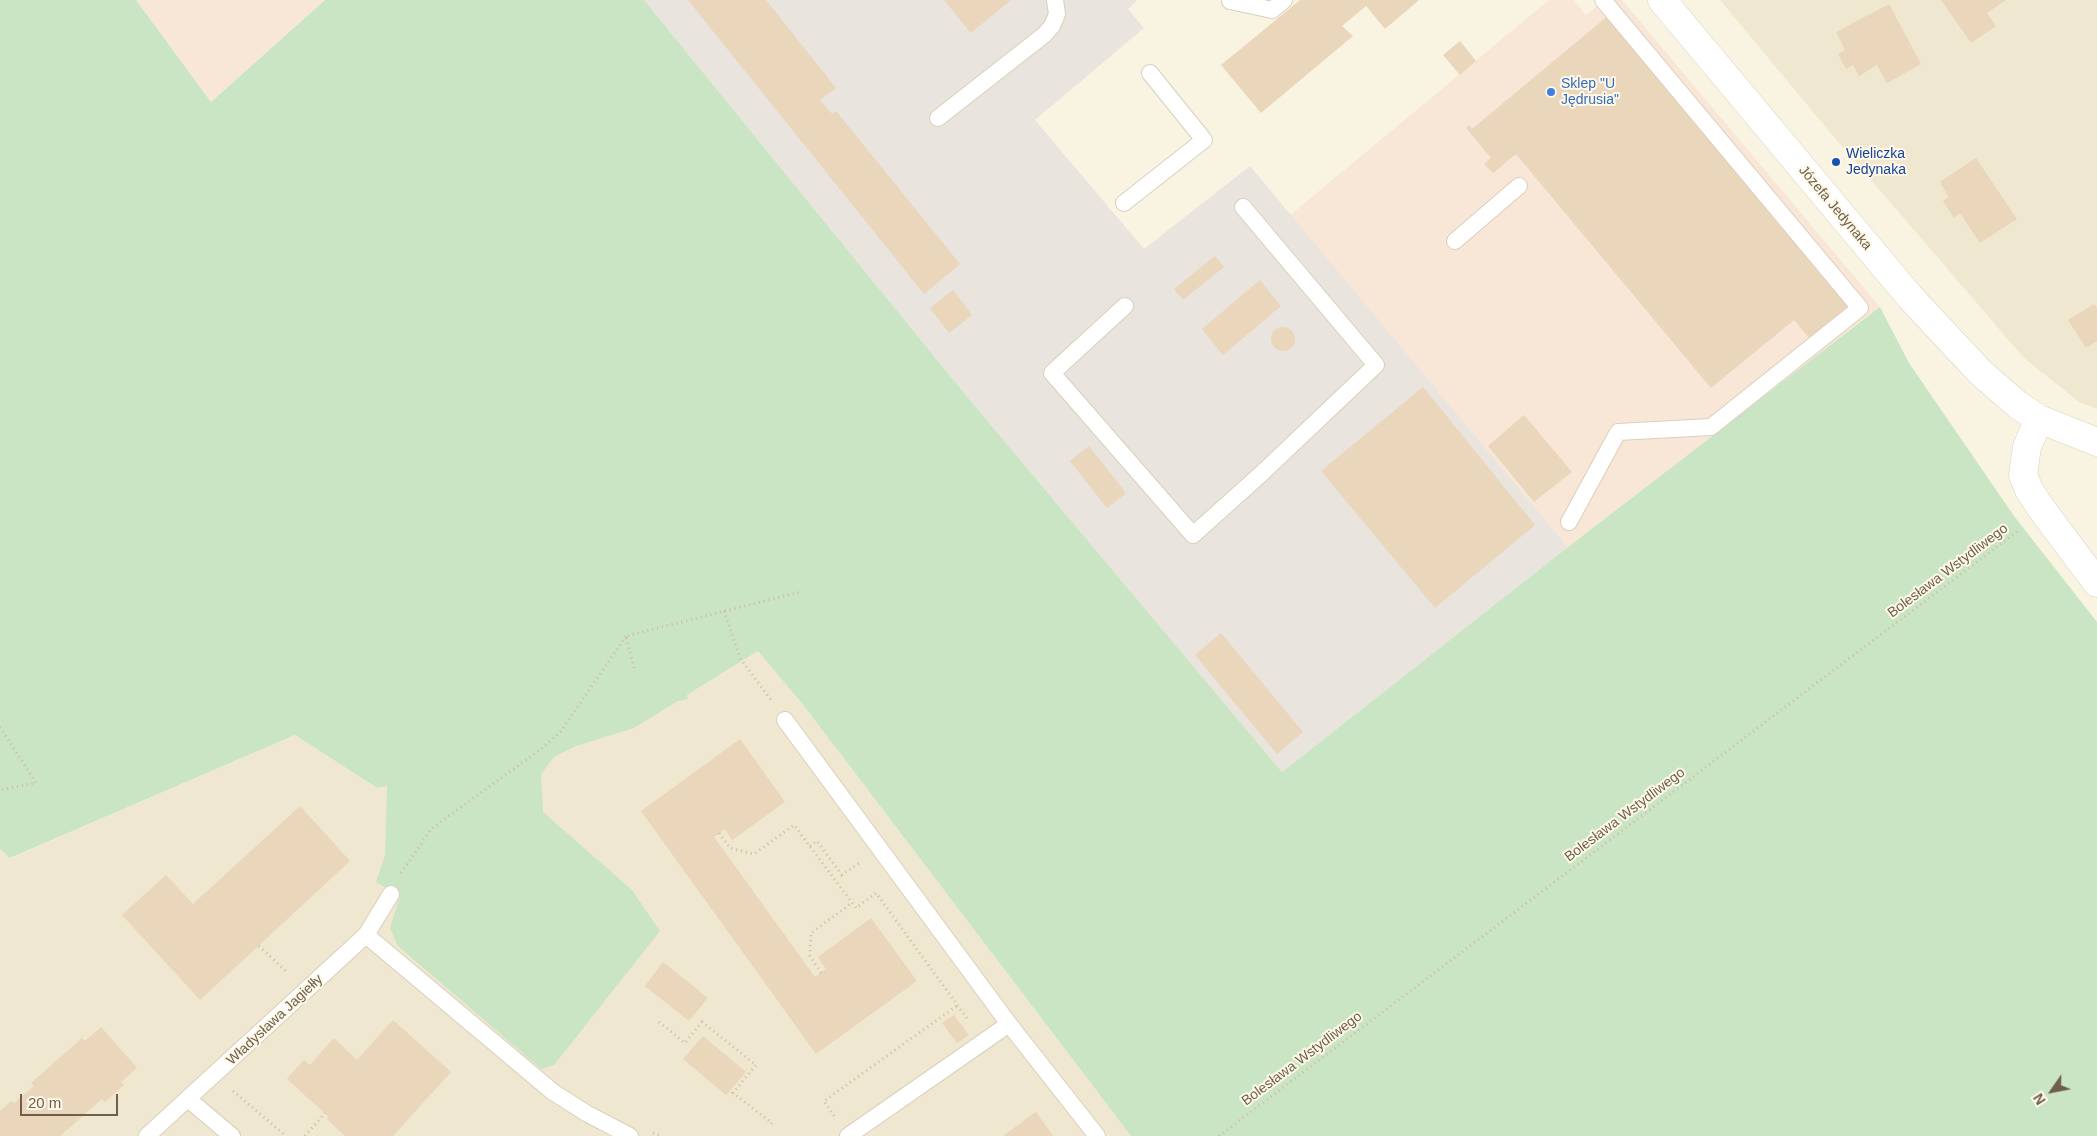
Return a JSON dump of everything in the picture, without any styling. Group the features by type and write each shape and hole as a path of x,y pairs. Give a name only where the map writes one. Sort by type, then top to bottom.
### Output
{"street":[{"name":"Józefa Jedynaka","path":"1662,0 1910,297 1981,373 2028,412 2097,442"},
{"path":"2028,412 2027,447 2023,475 2029,490 2097,582"}],"lane":[{"path":"938,118 1044,35 1052,26 1057,14 1055,0"},
{"path":"1230,1 1272,10 1284,0"},
{"path":"1569,522 1618,432 1711,427 1860,308 1603,0"},
{"path":"1124,203 1204,140 1150,73"},
{"path":"1455,240 1519,186"},
{"path":"1125,306 1052,373 1193,535 1261,474 1376,365 1243,207"},
{"path":"785,720 1009,1024 1097,1136"},
{"name":"Władysława Jagiełły","path":"147,1136 366,935 391,894"},
{"path":"366,935 553,1092 586,1113 630,1136"},
{"path":"844,1130 984,1042 1009,1024"},
{"path":"188,1099 232,1136"}],"path":[{"name":"Bolesława Wstydliwego","path":"1219,1136 2043,511"},
{"path":"391,894 397,878 431,829 541,749 561,731 626,636 800,592"},
{"path":"724,611 740,658 785,720"},
{"path":"626,636 634,668"},
{"path":"0,727 36,783 0,790"},
{"path":"719,833 730,848 754,854 794,825 856,908 876,892 984,1042"},
{"path":"810,846 817,841 841,873"},
{"path":"821,973 810,956 811,933 852,904"},
{"path":"259,946 306,991"},
{"path":"844,1130 824,1101 958,1006"},
{"path":"659,1022 685,1043 702,1022 756,1065 733,1093 772,1123 769,1126"},
{"path":"235,1093 286,1136"},
{"path":"305,1136 325,1114"}],"shaded area":[{"path":"136,0 325,0 211,102"},
{"path":"644,0 1137,0 1128,9 1144,28 1035,120 1144,249 1250,166 1568,547 1282,772 964,393"},
{"path":"1549,0 1574,0 1586,15 1605,0 1622,0 1880,307 1568,547 1290,215"},
{"path":"1720,0 2097,0 2097,409 2079,402 2024,358 1834,137"},
{"path":"758,651 804,706 1131,1136 0,1136 0,849 11,858 295,735 377,788 634,728"}],"green space":[{"path":"0,0 136,0 211,102 325,0 644,0 964,393 1282,772 1568,547 1880,307 1909,363 2014,516 2097,622 2097,1136 1131,1136 804,706 758,651 687,695 688,699 678,701 634,728 576,746 554,757 541,774 543,812 632,890 660,931 554,1065 541,1069 398,946 390,928 400,896 376,882 385,855 387,786 377,788 295,735 10,858 0,849"}],"building":[{"path":"688,0 766,0 836,88 820,100 832,114 836,111 960,264 924,294"},
{"path":"944,0 1011,0 971,33"},
{"path":"1300,0 1419,0 1385,29 1366,6 1342,26 1353,36 1261,113 1221,65"},
{"path":"1941,0 2006,0 1987,13 1996,26 1971,43"},
{"path":"1889,4 1921,64 1887,83 1877,65 1859,76 1853,65 1846,69 1838,54 1845,50 1836,32"},
{"path":"1609,15 1851,307 1811,340 1794,320 1711,388 1516,154 1493,173 1484,164 1491,158 1466,128 1469,125 1472,129"},
{"path":"1460,41 1476,61 1460,75 1443,55"},
{"path":"1976,158 2017,219 1980,243 1960,213 1954,218 1943,201 1949,197 1940,182"},
{"path":"1215,256 1224,267 1183,300 1174,289"},
{"path":"1260,280 1281,306 1223,355 1202,329"},
{"path":"953,290 972,315 949,333 930,308"},
{"path":"2094,304 2097,308 2097,341 2086,348 2068,320"},
{"path":"1283,327 1291,331 1295,339 1291,347 1283,351 1275,347 1271,339 1275,331"},
{"path":"1423,387 1535,525 1435,608 1321,471"},
{"path":"1524,415 1572,472 1534,502 1488,446"},
{"path":"1089,446 1126,493 1107,508 1070,461"},
{"path":"1221,633 1303,732 1277,754 1195,655"},
{"path":"740,739 785,802 732,840 725,829 714,837 815,977 826,969 818,957 871,918 917,981 816,1054 641,811"},
{"path":"300,806 350,861 200,1000 122,915 166,875 193,904"},
{"path":"663,962 708,998 689,1021 645,986"},
{"path":"954,1015 969,1035 957,1043 942,1023"},
{"path":"393,1020 451,1072 393,1136 345,1136 327,1119 329,1117 287,1079 304,1060 310,1065 334,1038 357,1060"},
{"path":"101,1027 137,1068 121,1082 124,1085 105,1102 102,1099 60,1136 0,1136 0,1111 11,1101 14,1103 34,1086 31,1083 82,1038 85,1041"},
{"path":"703,1036 746,1072 726,1095 683,1059"},
{"path":"1036,1112 1053,1136 1003,1136"}],"place":[{"name":"Sklep \"U Jędrusia\"","path":"1551,92"},
{"name":"Wieliczka Jedynaka","path":"1836,162"}]}
